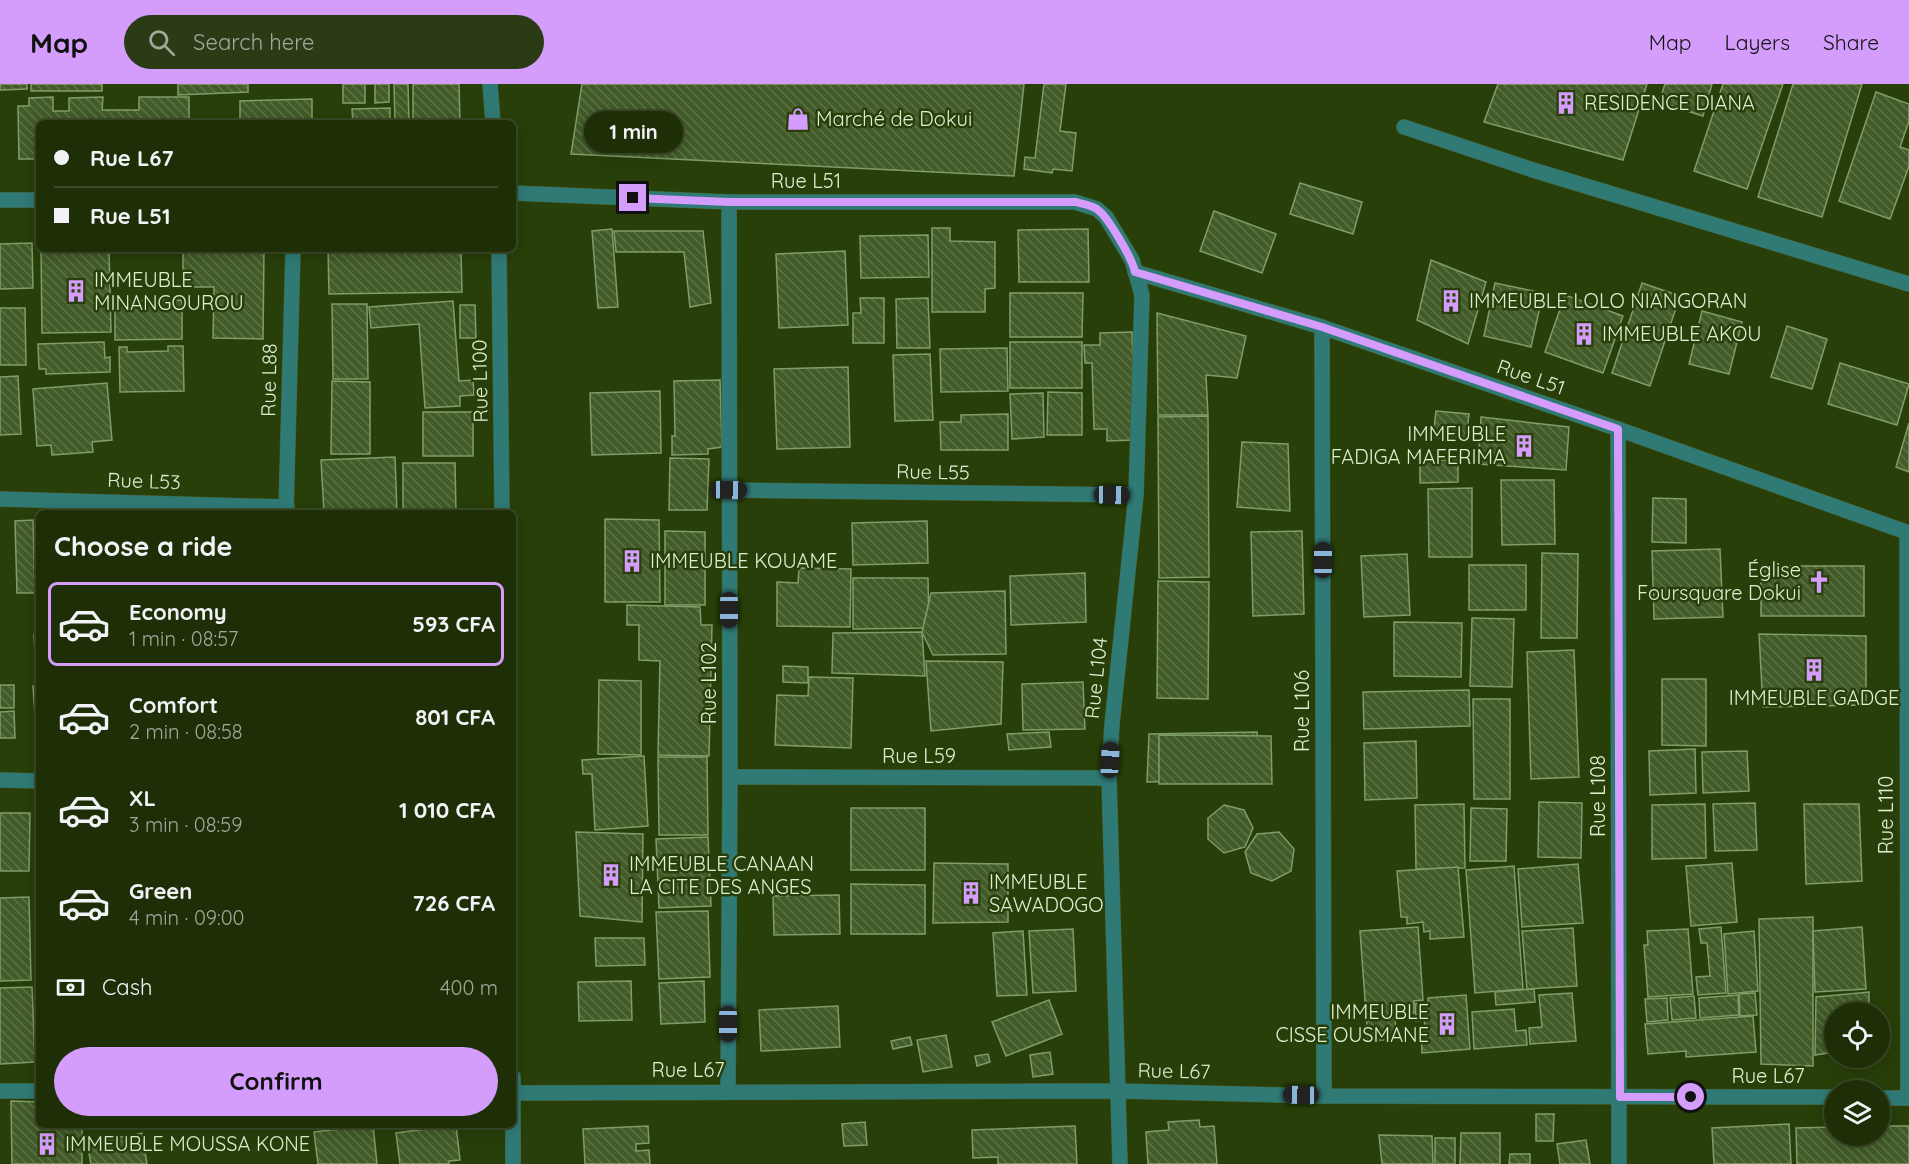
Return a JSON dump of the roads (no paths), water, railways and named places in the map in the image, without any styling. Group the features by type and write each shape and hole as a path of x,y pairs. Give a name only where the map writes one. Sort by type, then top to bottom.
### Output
{"street":[{"path":"490,84 493,120"},
{"path":"1404,127 1533,170 1909,284"},
{"name":"Rue L51","path":"516,193 729,202 1076,202 1097,209"},
{"path":"0,200 36,200"},
{"name":"Rue L102","path":"728,1091 729,202"},
{"name":"Rue L104","path":"1097,209 1106,218 1132,260 1142,295 1136,495 1112,723 1109,778 1120,1164"},
{"name":"Rue L88","path":"286,510 293,252"},
{"name":"Rue L100","path":"499,252 502,510"},
{"name":"Rue L51","path":"1135,272 1322,327 1618,429 1908,533"},
{"name":"Rue L106","path":"1322,327 1324,1096"},
{"name":"Rue L108","path":"1618,429 1619,1164"},
{"name":"Rue L55","path":"729,490 1136,495"},
{"name":"Rue L53","path":"0,499 286,510"},
{"name":"Rue L110","path":"1908,533 1908,1098"},
{"name":"Rue L59","path":"730,777 1109,778"},
{"path":"0,780 36,781"},
{"path":"0,1091 36,1091"},
{"name":"Rue L67","path":"516,1093 1119,1091 1324,1096 1824,1097"},
{"path":"1890,1098 1908,1098"},
{"path":"513,1128 513,1164"}],"place":[{"name":"RESIDENCE DIANA","path":"1566,103"},
{"name":"Marché de Dokui","path":"798,119"},
{"name":"IMMEUBLE MINANGOUROU","path":"76,291"},
{"name":"IMMEUBLE LOLO NIANGORAN","path":"1451,301"},
{"name":"IMMEUBLE AKOU","path":"1584,334"},
{"name":"IMMEUBLE FADIGA MAFERIMA","path":"1524,446"},
{"name":"IMMEUBLE KOUAME","path":"632,561"},
{"name":"Église Foursquare Dokui","path":"1819,582"},
{"name":"IMMEUBLE GADGE","path":"1814,670"},
{"name":"IMMEUBLE CANAAN LA CITE DES ANGES","path":"611,875"},
{"name":"IMMEUBLE SAWADOGO","path":"971,893"},
{"name":"IMMEUBLE CISSE OUSMANE","path":"1447,1024"},
{"name":"IMMEUBLE MOUSSA KONE","path":"47,1144"}]}
